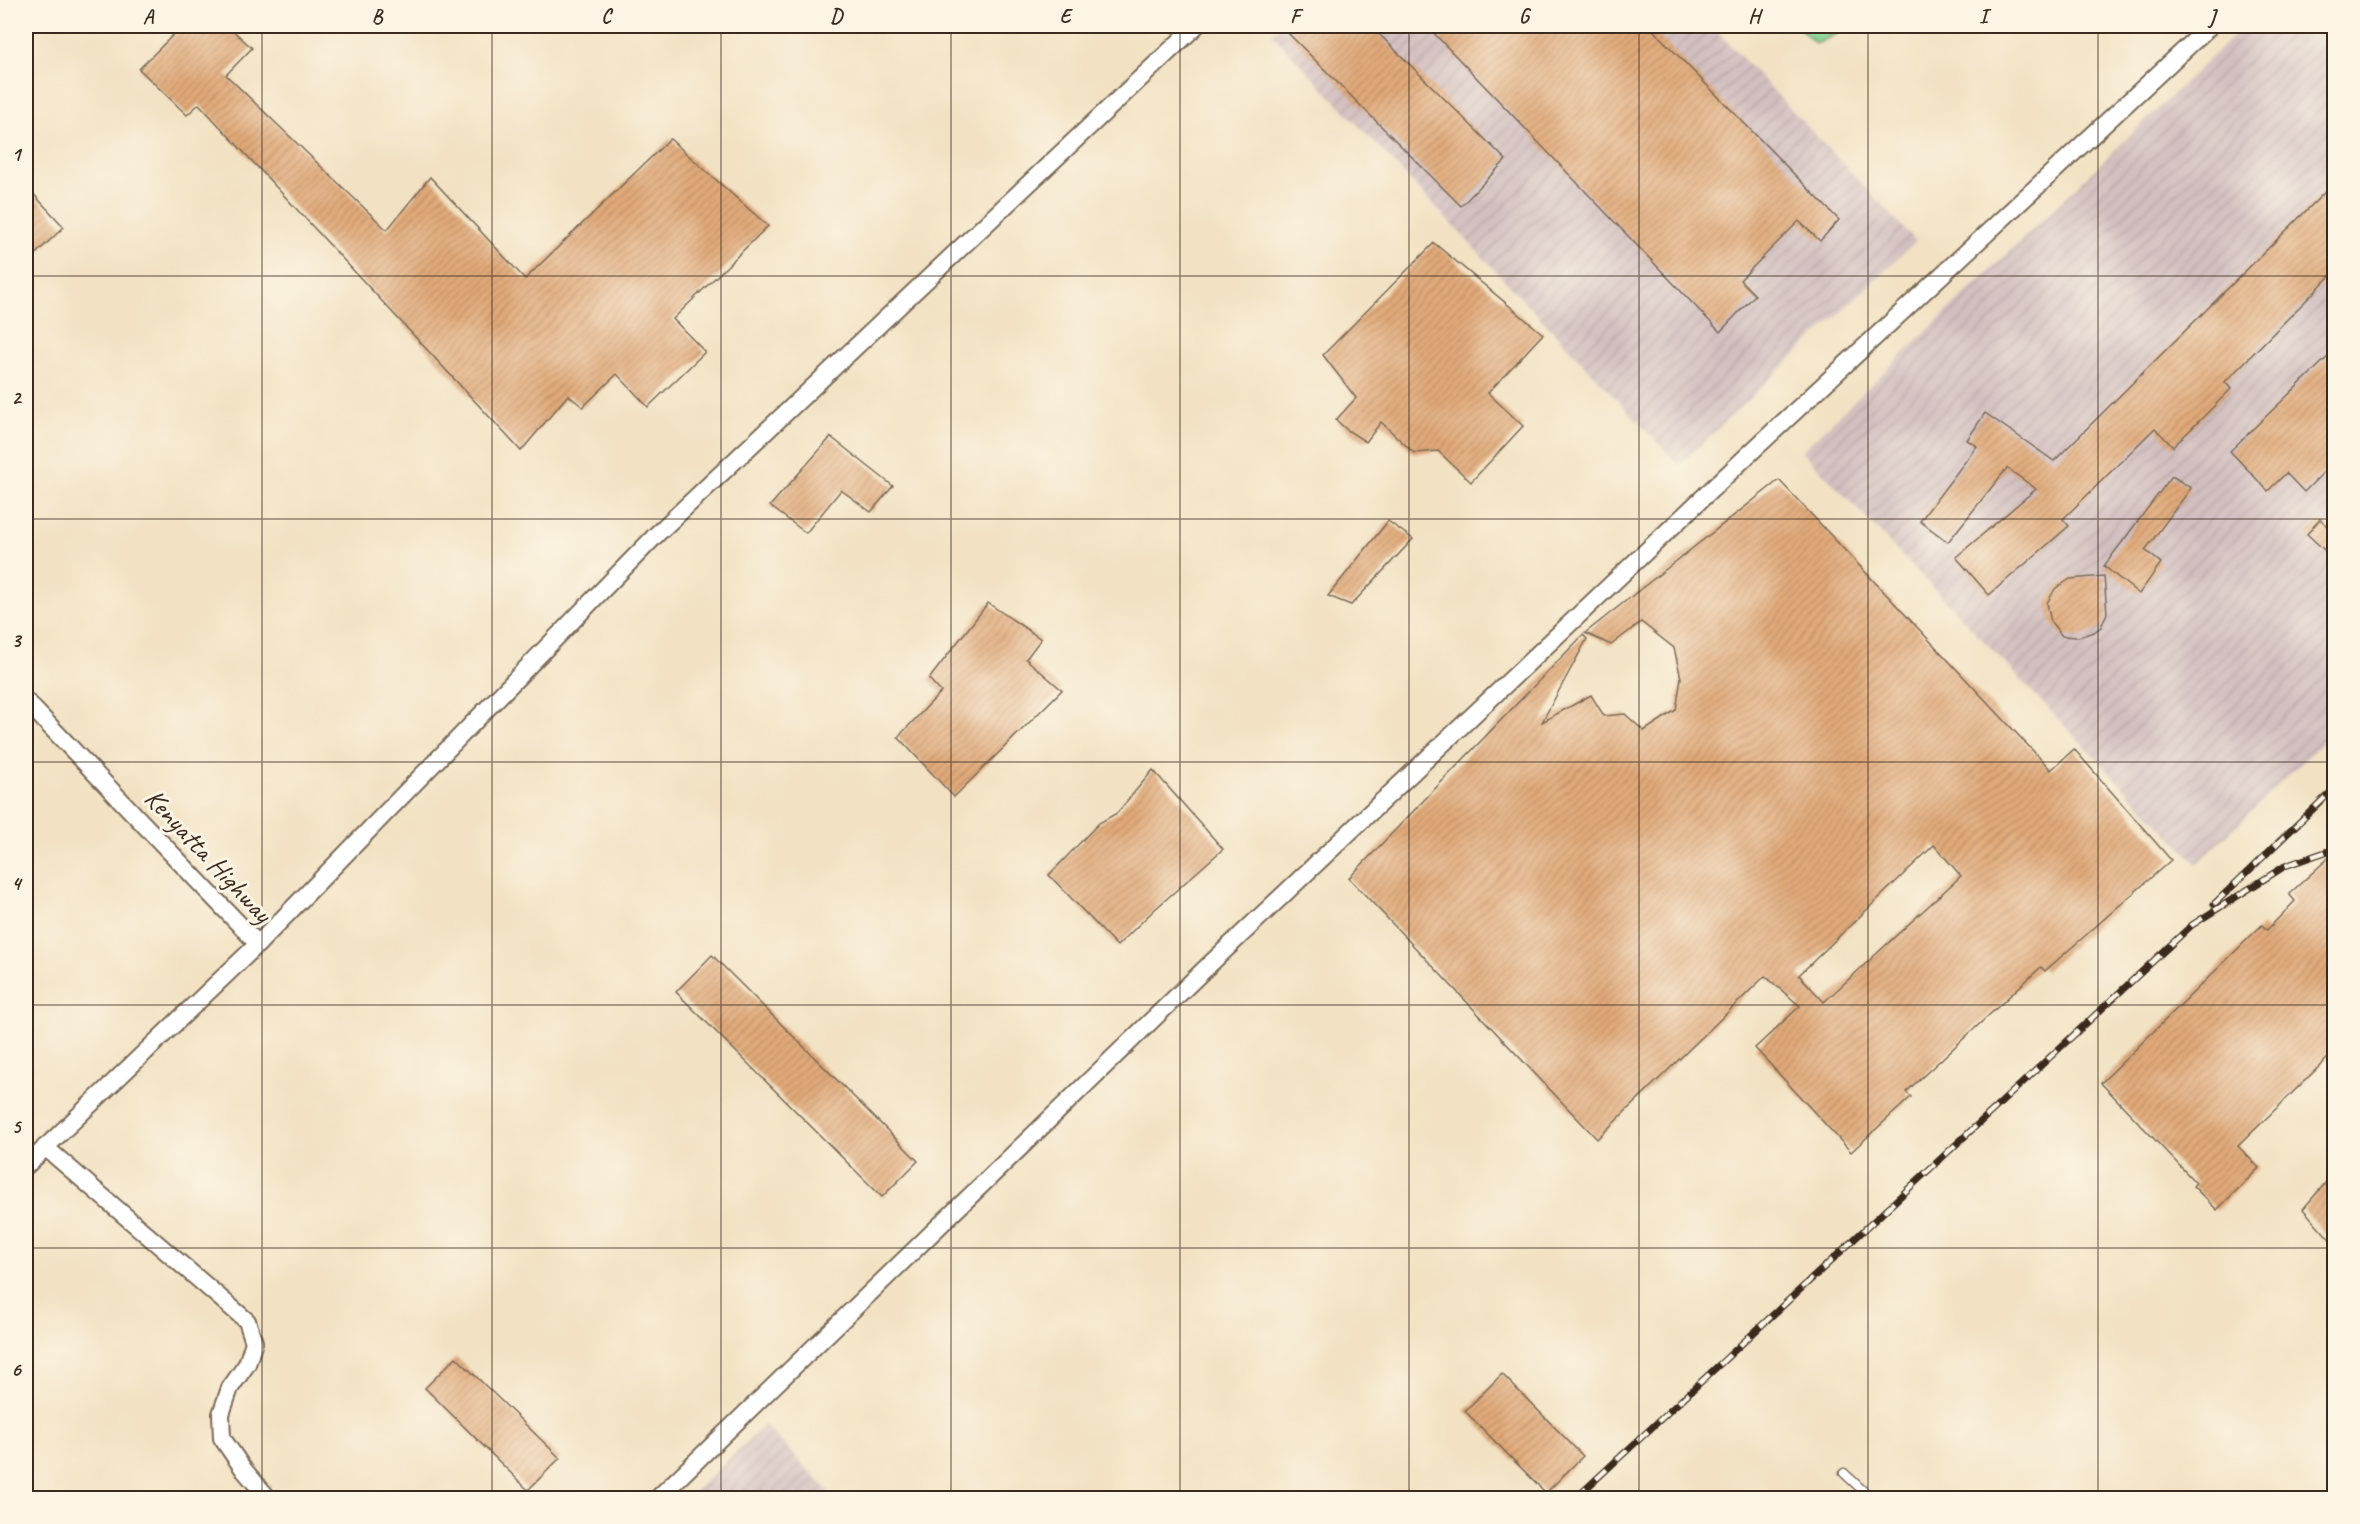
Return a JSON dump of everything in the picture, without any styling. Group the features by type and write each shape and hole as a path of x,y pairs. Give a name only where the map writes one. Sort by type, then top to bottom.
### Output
{"street":[{"path":"258,944 657,534 1196,26"},
{"path":"658,1498 1209,965 1749,454 2210,26"},
{"name":"Kenyatta Highway","path":"26,701 258,944 26,1166"},
{"path":"45,1147 247,1321 254,1342 247,1364 230,1388 221,1414 222,1438 244,1470 268,1498"}],"lane":[{"path":"1844,1473 1871,1498"}],"shaded area":[{"path":"1281,26 1712,26 1916,241 1679,465 1272,34"},
{"path":"2244,26 2334,26 2334,731 2197,864 1802,451"},
{"path":"765,1425 835,1498 688,1498"}],"green space":[{"path":"1797,26 1852,26 1816,44"}],"building":[{"path":"182,26 228,26 252,48 226,75 387,230 430,177 525,279 670,139 768,226 673,319 705,352 648,407 617,374 583,407 568,395 521,451 199,104 187,115 139,69"},
{"path":"1297,26 1371,26 1506,160 1461,206 1289,34"},
{"path":"1427,26 1649,26 1839,220 1820,241 1799,221 1740,280 1755,295 1720,332"},
{"path":"2334,183 2334,272 2225,382 2231,389 2173,447 2155,428 2063,519 2069,526 1989,595 1956,557 2036,489 2007,468 1948,542 1920,521 1977,446 1967,440 1985,413 2054,461"},
{"path":"26,186 64,227 26,263"},
{"path":"1434,243 1543,334 1488,393 1523,426 1471,482 1438,451 1414,453 1381,422 1366,442 1347,430 1336,420 1356,398 1323,355"},
{"path":"2334,351 2334,462 2304,492 2286,473 2268,491 2230,451"},
{"path":"831,437 893,486 871,512 841,490 806,533 770,506"},
{"path":"2172,476 2191,488 2145,550 2161,563 2139,594 2104,566"},
{"path":"1779,480 2051,770 2074,749 2171,860 2045,971 2041,967 1906,1092 1911,1097 1851,1152 1755,1048 1800,1006 1765,976 1597,1139 1349,878 1583,635 1587,639 1542,722 1591,695 1604,716 1625,714 1644,731 1676,710 1681,678 1674,648 1641,622 1611,645 1585,633","holes":["1934,845 1961,876 1824,1002 1799,975"]},
{"path":"2320,519 2334,532 2334,559 2307,534"},
{"path":"1388,521 1413,539 1351,605 1328,596"},
{"path":"2104,576 2107,613 2101,627 2078,637 2062,636 2051,622 2047,603 2055,589 2070,579"},
{"path":"988,603 1041,639 1026,659 1062,690 954,797 898,737 941,692 929,679"},
{"path":"1153,770 1223,849 1117,946 1049,875 1099,823 1117,813"},
{"path":"2334,853 2334,1052 2238,1146 2259,1168 2217,1210 2193,1186 2196,1183 2101,1083 2262,925 2267,930 2295,901 2289,894"},
{"path":"712,955 918,1161 882,1197 676,992"},
{"path":"2334,1173 2334,1244 2303,1209"},
{"path":"456,1357 560,1458 528,1490 425,1388"},
{"path":"1502,1374 1583,1456 1546,1493 1465,1411"}],"railway":[{"path":"2214,904 2334,789"},
{"path":"1576,1498 2192,925 2285,866 2334,849"}]}
